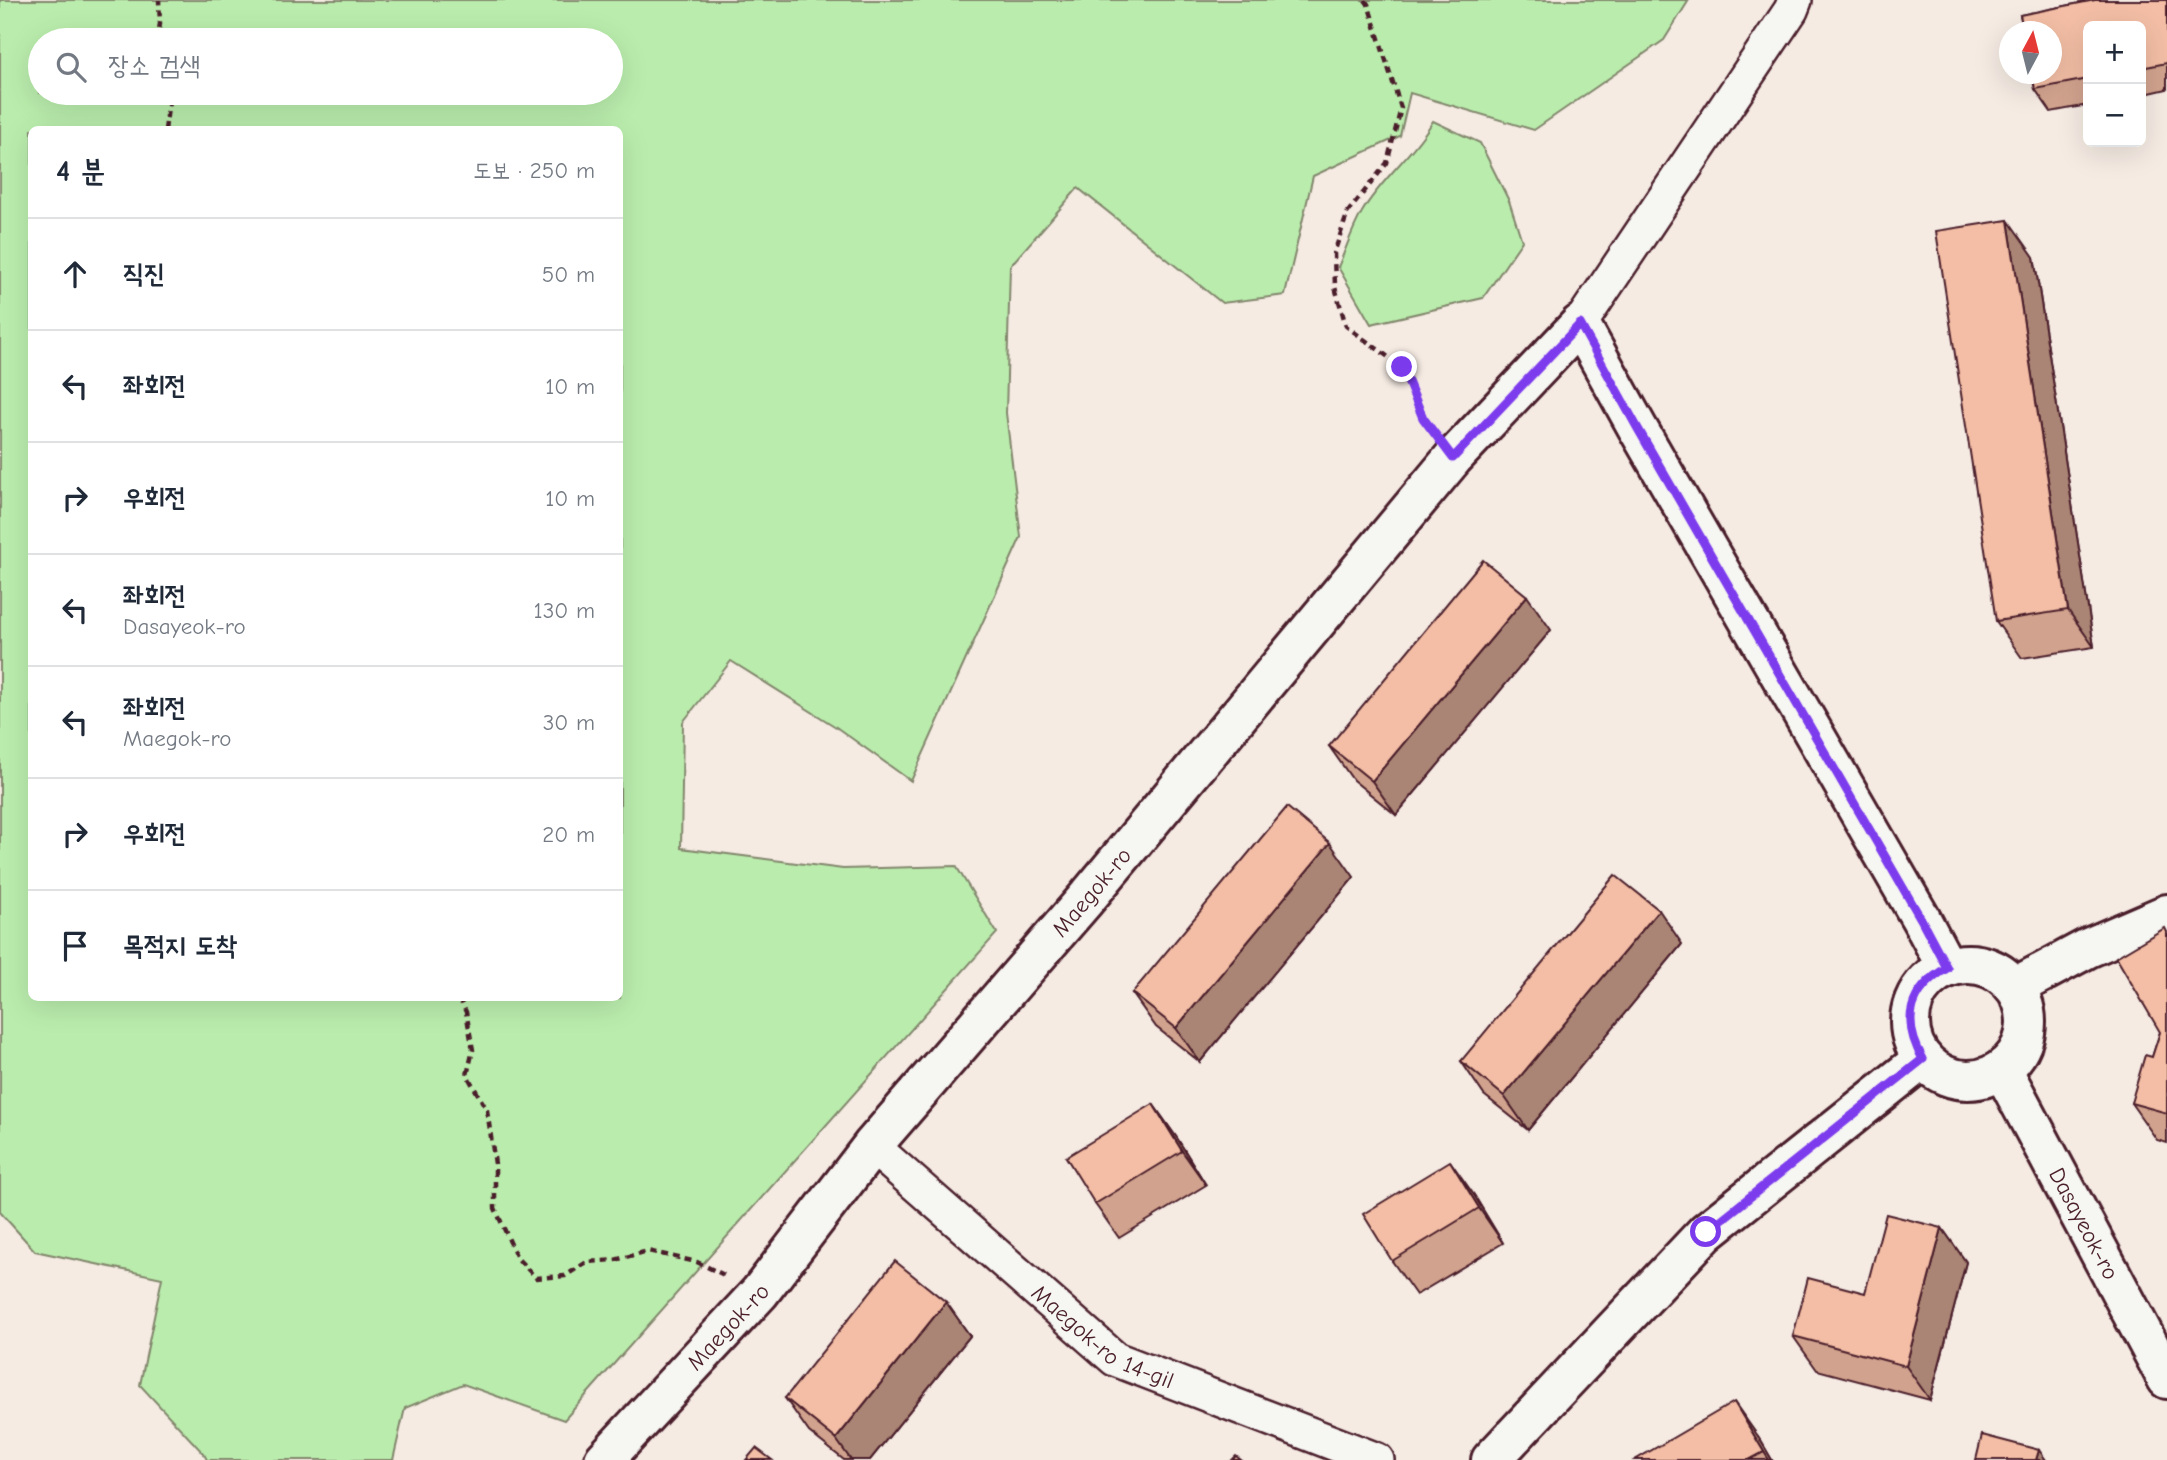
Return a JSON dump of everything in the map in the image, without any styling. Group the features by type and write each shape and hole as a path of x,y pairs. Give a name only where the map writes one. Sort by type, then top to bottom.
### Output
{"street":[{"path":"1795,0 1791,10 1580,324 1947,968"},
{"name":"Maegok-ro","path":"604,1460 760,1292 872,1146 1085,900 1453,458 1580,324"},
{"path":"2015,987 2088,948 2167,914"},
{"path":"1965,964 1984,967 2001,974 2015,987 2023,1003 2026,1022 2023,1040 2015,1056 2001,1069 1986,1077 1969,1080 1936,1070 1923,1059 1914,1043 1910,1025 1912,1007 1919,990 1931,977 1947,968 1965,964"},
{"path":"1491,1460 1706,1232 1923,1059"},
{"name":"Dasayeok-ro","path":"2001,1069 2167,1379"},
{"name":"Maegok-ro 14-gil","path":"872,1146 1115,1359 1377,1460"}],"path":[{"path":"159,0 160,28"},
{"path":"1365,0 1401,108 1387,163 1348,212 1334,253 1335,287 1346,326 1402,367 1423,418 1453,458"},
{"path":"166,126 168,105"},
{"path":"460,1001 466,1012 473,1050 467,1075 487,1110 495,1164 495,1208 517,1258 536,1278 565,1276 587,1262 615,1260 648,1251 697,1262 760,1292"}],"green space":[{"path":"0,0 1689,0 1664,40 1534,130 1410,93 1400,136 1313,176 1285,295 1222,303 1078,188 1010,266 1006,413 1021,537 911,781 836,727 731,661 683,722 681,848 843,869 956,866 997,933 564,1420 463,1384 405,1408 393,1460 207,1460 140,1385 162,1278 35,1251 0,1212"},
{"path":"1433,121 1480,143 1509,201 1522,241 1483,298 1371,324 1338,267 1362,212"}],"building":[{"path":"2095,0 2167,0 2167,63 2146,67 2146,21 2083,21 2083,80 2062,84 2062,21 2021,21 2020,15"},
{"path":"2034,84 2062,84 2035,89"},
{"path":"2008,220 2068,610 1996,621 1936,231"},
{"path":"1483,560 1527,596 1372,781 1329,746"},
{"path":"1287,807 1330,843 1176,1028 1132,993"},
{"path":"1615,875 1659,910 1504,1096 1461,1061"},
{"path":"2165,928 2167,1113 2131,1103 2145,1055 2152,1057 2160,1032 2116,957"},
{"path":"1153,1104 1182,1151 1095,1204 1066,1157"},
{"path":"1450,1161 1479,1208 1392,1261 1363,1214"},
{"path":"1886,1214 1942,1228 1906,1366 1793,1336 1808,1278 1865,1293"},
{"path":"895,1261 946,1302 836,1439 785,1398"},
{"path":"1734,1402 1764,1452 1749,1460 1635,1460"},
{"path":"1982,1435 2039,1450 2036,1460 1976,1460"},
{"path":"756,1448 772,1460 746,1460"}],"route":[{"path":"1402,367 1423,418 1453,458 1580,324 1947,968 1931,977 1919,990 1912,1007 1910,1025 1914,1043 1923,1059 1706,1232"}]}
